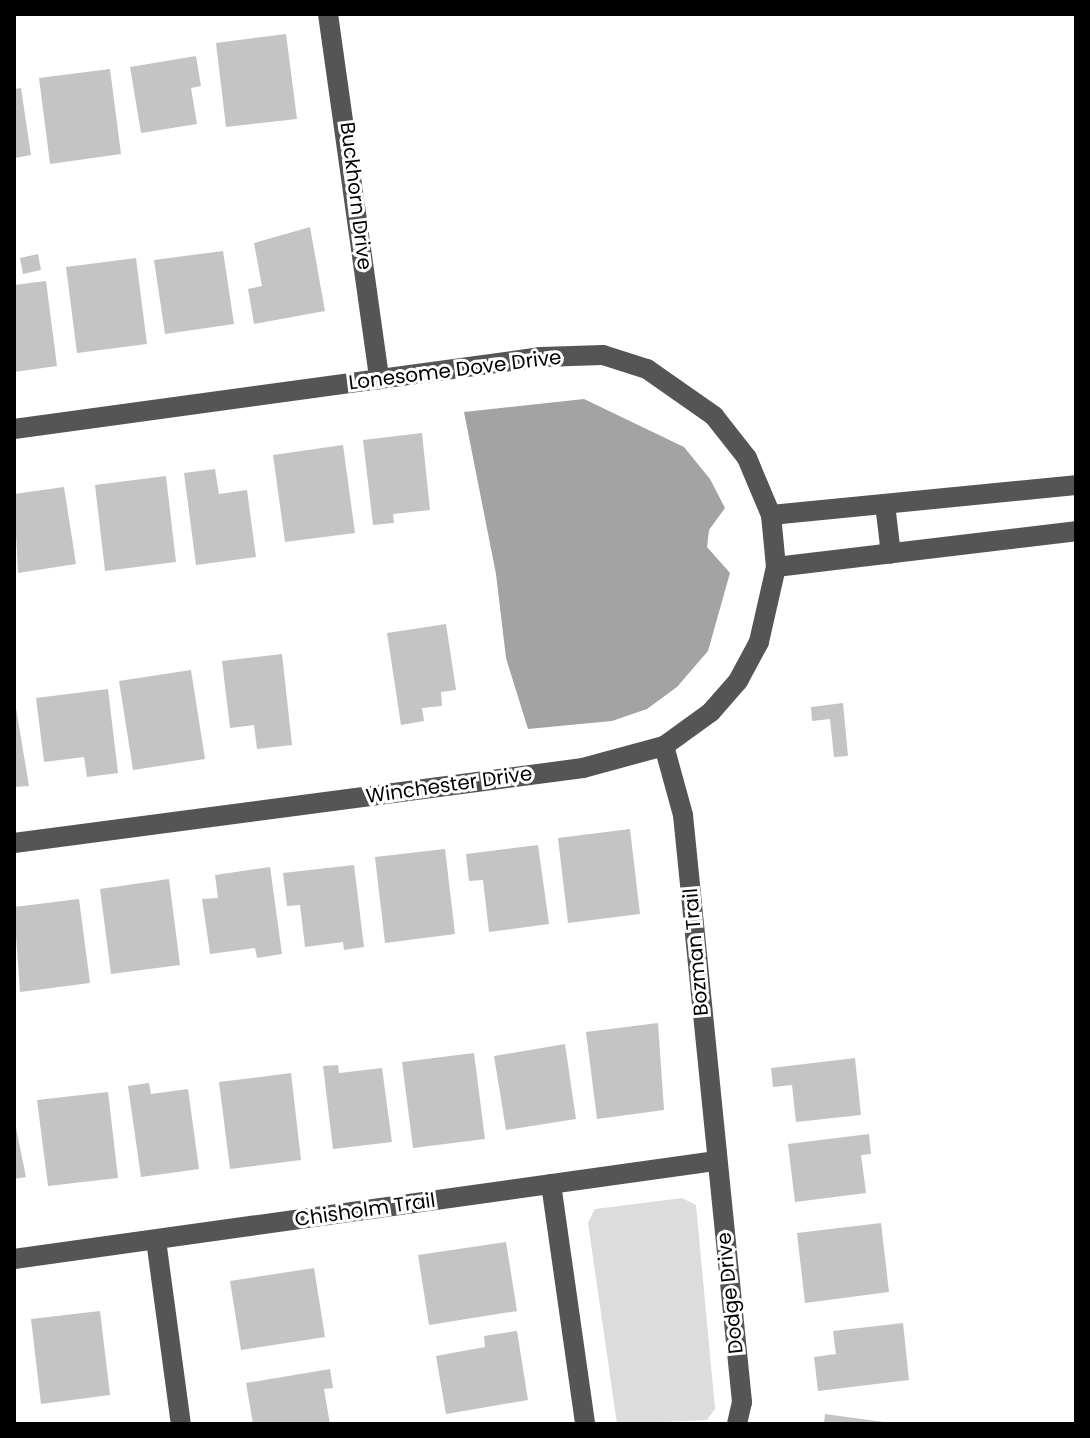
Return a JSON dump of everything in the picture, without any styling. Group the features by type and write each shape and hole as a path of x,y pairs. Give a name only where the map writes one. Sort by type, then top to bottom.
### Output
{"street":[{"name":"Buckhorn Drive","path":"328,14 379,379"},
{"name":"Lonesome Dove Drive","path":"14,429 541,357 603,355 647,369 714,416 747,458 771,515 776,567"},
{"path":"771,515 1076,485"},
{"path":"885,504 891,554"},
{"path":"776,567 1076,531"},
{"name":"Winchester Drive","path":"14,843 583,768 664,746 711,712 738,681 759,642 776,567"},
{"name":"Bozman Trail","path":"664,746 683,815 716,1161"},
{"name":"Chisholm Trail","path":"14,1259 716,1161"},
{"name":"Dodge Drive","path":"716,1161 742,1402 737,1424"},
{"path":"551,1184 585,1424"},
{"path":"156,1240 181,1424"}],"shaded area":[{"path":"584,399 684,447 710,479 725,508 709,530 707,547 730,573 708,651 677,687 647,709 612,721 528,729 506,658 496,574 464,412"},
{"path":"682,1198 696,1205 715,1409 707,1420 617,1424 588,1223 595,1209"}],"building":[{"path":"286,34 297,119 226,127 216,43"},
{"path":"196,56 201,86 191,88 197,124 141,133 130,67"},
{"path":"110,69 121,154 50,164 39,78"},
{"path":"21,88 31,155 14,158 14,89"},
{"path":"310,227 325,311 254,324 248,289 262,286 254,243"},
{"path":"223,251 234,324 165,334 154,260"},
{"path":"38,254 41,270 23,274 20,258"},
{"path":"136,258 147,344 77,353 66,267"},
{"path":"46,281 57,366 14,372 14,285"},
{"path":"422,433 430,510 393,514 394,523 373,525 363,440"},
{"path":"343,445 355,533 285,542 273,455"},
{"path":"215,469 219,494 247,490 256,557 196,565 184,473"},
{"path":"166,476 176,562 105,571 95,485"},
{"path":"64,487 76,564 18,573 14,494"},
{"path":"446,624 456,690 441,692 442,706 422,708 424,721 401,725 387,633"},
{"path":"282,654 292,745 257,749 254,725 230,728 222,661"},
{"path":"191,670 205,759 133,770 119,681"},
{"path":"108,689 118,773 87,777 84,757 44,762 36,698"},
{"path":"14,696 29,786 14,787"},
{"path":"843,703 848,756 834,757 830,719 812,721 811,707"},
{"path":"630,829 640,914 568,923 558,838"},
{"path":"538,845 549,924 489,932 483,880 469,881 466,854"},
{"path":"445,849 455,934 385,943 375,857"},
{"path":"354,865 364,947 344,950 343,942 305,947 300,905 287,906 283,873"},
{"path":"270,867 282,954 257,958 255,948 210,954 202,899 218,898 215,875"},
{"path":"169,879 180,965 111,974 100,889"},
{"path":"79,899 90,983 20,992 14,907"},
{"path":"658,1023 664,1110 597,1119 586,1032"},
{"path":"565,1044 576,1119 506,1130 494,1056"},
{"path":"474,1053 485,1139 413,1148 402,1062"},
{"path":"855,1058 861,1115 796,1122 792,1085 773,1087 771,1068"},
{"path":"338,1065 339,1073 382,1068 392,1142 333,1149 323,1066"},
{"path":"291,1073 301,1160 230,1169 219,1082"},
{"path":"149,1083 151,1094 188,1089 199,1169 141,1177 128,1086"},
{"path":"108,1092 118,1178 48,1186 37,1100"},
{"path":"14,1118 26,1177 14,1179"},
{"path":"869,1134 871,1154 861,1155 866,1193 795,1202 788,1144"},
{"path":"881,1223 889,1292 805,1303 797,1233"},
{"path":"506,1242 517,1311 429,1325 418,1255"},
{"path":"314,1268 325,1337 241,1350 230,1281"},
{"path":"100,1311 110,1395 41,1404 31,1319"},
{"path":"903,1323 909,1380 818,1391 814,1357 836,1354 833,1331"},
{"path":"517,1331 528,1400 446,1414 436,1356 485,1347 484,1336"},
{"path":"330,1369 333,1388 324,1389 330,1424 253,1424 246,1383"},
{"path":"825,1414 884,1422 884,1424 824,1424"}]}
